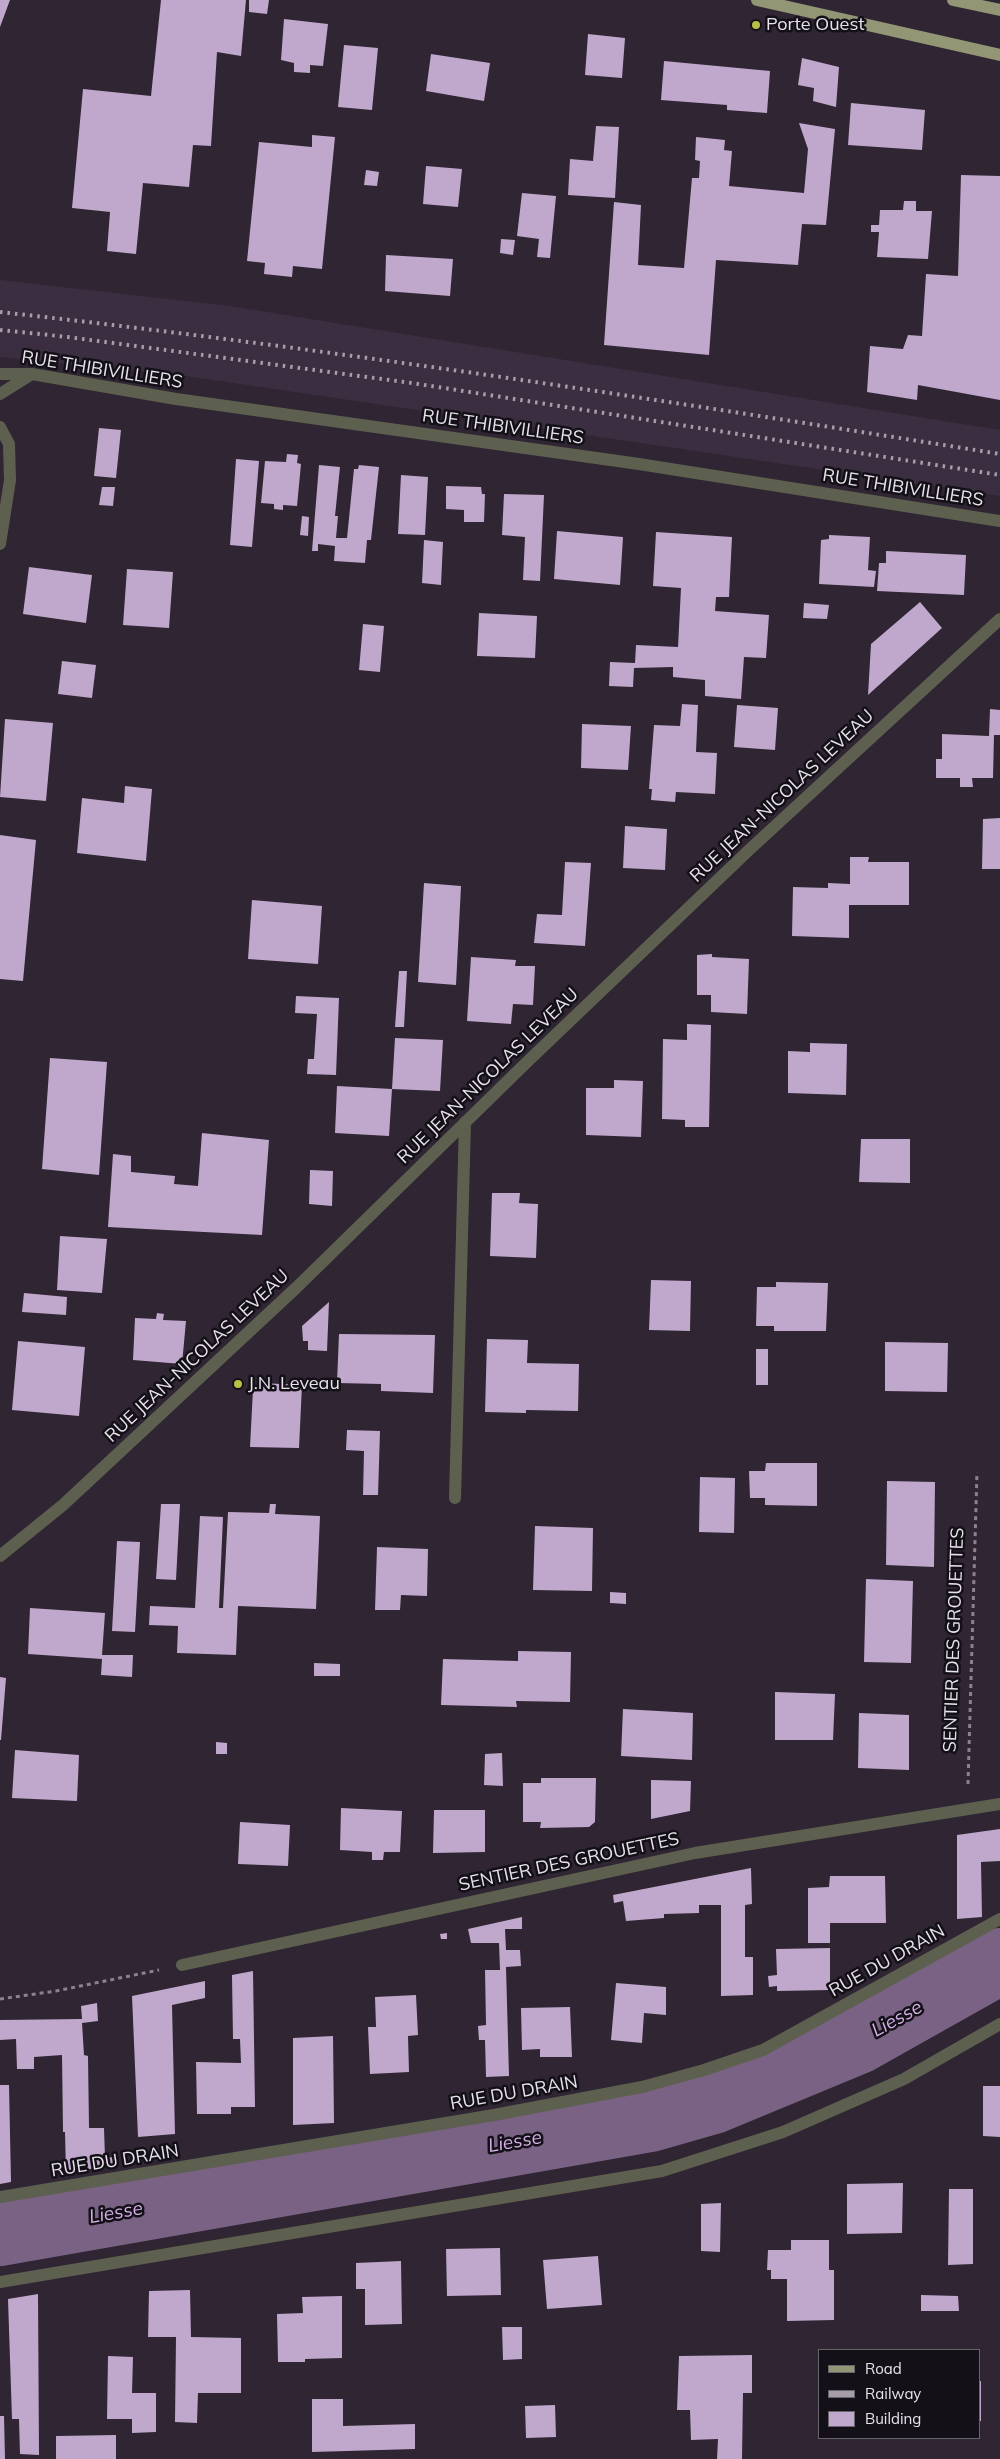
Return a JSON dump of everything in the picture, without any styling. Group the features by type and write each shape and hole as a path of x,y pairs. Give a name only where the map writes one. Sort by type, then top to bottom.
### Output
{"main road":[{"path":"757,0 1000,55"},
{"path":"953,0 1000,10"}],"street":[{"name":"RUE THIBIVILLIERS","path":"0,374 32,374 176,399 620,461 1000,521"},
{"path":"0,394 32,374"},
{"path":"0,427 9,444 10,480 0,544"},
{"name":"RUE JEAN-NICOLAS LEVEAU","path":"0,1556 63,1505 297,1287 465,1122 749,850 1000,619"},
{"path":"455,1498 465,1122"},
{"name":"SENTIER DES GROUETTES","path":"182,1965 694,1852 1000,1804"},
{"name":"RUE DU DRAIN","path":"0,2197 494,2115 642,2088 763,2050 1000,1919"},
{"path":"0,2282 662,2171 782,2132 904,2079 1000,2024"}],"path":[{"name":"SENTIER DES GROUETTES","path":"967,1810 977,1472"},
{"path":"0,1999 56,1991 182,1965"}],"shaded area":[{"path":"0,280 230,306 1000,430 1000,496 186,376 0,357"}],"building":[{"path":"0,0 10,0 0,27"},
{"path":"161,0 246,0 241,56 217,52 211,146 193,145 189,187 143,183 136,254 107,251 110,212 72,208 83,89 151,96"},
{"path":"249,0 269,0 267,14 249,12"},
{"path":"284,19 328,24 323,66 310,65 310,73 294,72 294,63 281,60"},
{"path":"588,34 625,38 622,78 585,75"},
{"path":"344,45 378,48 372,110 338,107"},
{"path":"431,54 490,63 484,101 426,91"},
{"path":"802,58 839,67 836,107 813,101 814,88 798,85"},
{"path":"664,61 770,71 767,113 727,110 727,105 661,100"},
{"path":"851,103 925,110 922,150 848,145"},
{"path":"799,123 835,129 826,225 802,224 798,265 716,260 709,355 604,345 614,202 641,205 638,265 684,268 692,178 699,178 700,161 695,160 696,137 725,140 724,150 732,151 729,186 804,193 808,149"},
{"path":"596,126 619,127 615,198 568,195 570,159 593,161"},
{"path":"312,135 335,137 322,269 293,266 292,277 264,274 265,263 247,261 259,142 312,147"},
{"path":"426,166 462,169 458,207 423,204"},
{"path":"366,170 379,172 377,186 364,185"},
{"path":"961,175 1000,176 1000,400 918,385 917,400 867,392 870,346 903,349 908,335 922,336 926,274 958,276"},
{"path":"522,193 556,196 550,258 537,257 539,239 517,236"},
{"path":"904,201 916,201 916,211 932,211 928,259 877,257 879,232 871,232 871,225 879,225 880,210 903,210"},
{"path":"501,239 515,240 513,255 500,253"},
{"path":"386,255 453,259 450,296 385,291"},
{"path":"99,428 121,430 116,478 94,476"},
{"path":"287,454 298,455 297,463 301,464 297,506 283,505 283,510 274,509 274,504 261,503 265,461 286,462"},
{"path":"236,459 259,461 252,547 230,545"},
{"path":"319,465 340,467 335,516 338,516 336,538 347,538 354,469 358,469 359,465 379,467 371,540 367,540 365,563 334,561 335,546 318,544 318,551 312,551"},
{"path":"401,475 428,477 425,535 398,534"},
{"path":"446,486 481,487 482,494 485,494 484,522 464,522 464,510 446,509"},
{"path":"102,487 115,487 113,506 99,505"},
{"path":"504,494 544,495 540,581 523,580 525,537 502,535"},
{"path":"302,516 309,517 308,536 300,535"},
{"path":"557,531 623,537 620,585 554,579"},
{"path":"656,532 732,537 729,597 716,597 715,611 769,615 766,658 744,657 741,699 705,696 705,680 673,677 673,667 634,668 633,687 609,686 610,662 635,663 636,645 678,647 681,588 653,586"},
{"path":"829,535 870,537 868,570 876,571 874,587 819,584 821,540 829,539"},
{"path":"424,540 443,542 441,585 422,583"},
{"path":"886,551 966,555 964,595 877,591 879,563 886,563"},
{"path":"29,567 92,575 86,623 23,614"},
{"path":"127,569 173,572 169,628 123,625"},
{"path":"920,602 942,628 868,695 871,644"},
{"path":"804,603 829,605 827,619 803,618"},
{"path":"479,613 537,616 535,658 477,656"},
{"path":"363,624 384,626 380,672 359,670"},
{"path":"62,661 96,665 92,698 58,694"},
{"path":"682,704 698,705 696,752 717,753 715,794 676,792 675,802 651,800 652,789 649,789 654,725 680,726"},
{"path":"737,705 778,708 775,750 734,747"},
{"path":"990,709 1000,710 1000,735 994,735 993,778 972,778 973,787 960,787 960,778 936,778 936,759 942,759 942,734 989,736"},
{"path":"5,719 53,723 46,801 0,797"},
{"path":"582,724 631,726 628,770 581,768"},
{"path":"125,786 152,789 146,861 77,853 82,798 124,803"},
{"path":"1000,818 1000,869 982,869 983,819"},
{"path":"625,826 667,829 665,870 623,868"},
{"path":"0,835 36,840 23,981 0,979"},
{"path":"850,857 869,857 868,862 909,862 909,905 849,905 849,938 792,936 793,887 828,888 828,883 850,884"},
{"path":"565,862 591,863 585,946 534,943 537,914 562,915"},
{"path":"424,883 461,886 456,985 418,982"},
{"path":"252,900 322,906 318,964 248,959"},
{"path":"712,954 712,957 749,959 747,1014 711,1012 711,995 697,995 697,955"},
{"path":"471,957 516,960 515,966 535,966 533,1005 513,1004 511,1024 467,1021"},
{"path":"399,971 407,971 404,1027 395,1027"},
{"path":"296,996 339,998 336,1075 307,1074 308,1059 314,1059 317,1014 295,1013"},
{"path":"687,1024 711,1025 709,1127 685,1127 685,1120 662,1119 663,1039 687,1040"},
{"path":"395,1038 443,1040 440,1091 392,1089"},
{"path":"810,1043 847,1044 846,1095 788,1093 788,1051 810,1052"},
{"path":"50,1058 107,1062 99,1175 42,1169"},
{"path":"614,1080 643,1081 641,1137 586,1135 586,1088 614,1088"},
{"path":"337,1086 392,1089 389,1136 335,1133"},
{"path":"202,1133 269,1140 262,1235 108,1227 113,1154 131,1156 131,1172 175,1176 174,1184 198,1186"},
{"path":"861,1139 910,1139 910,1183 859,1182"},
{"path":"310,1170 333,1171 332,1206 309,1204"},
{"path":"492,1193 520,1193 519,1203 538,1204 536,1258 490,1256"},
{"path":"60,1236 107,1239 102,1293 57,1290"},
{"path":"651,1280 691,1281 690,1331 649,1330"},
{"path":"776,1282 828,1283 826,1331 774,1331 774,1326 756,1326 757,1287 776,1287"},
{"path":"24,1293 67,1297 66,1315 22,1312"},
{"path":"329,1302 327,1351 308,1350 308,1341 303,1341 302,1326"},
{"path":"157,1313 164,1314 163,1320 186,1321 182,1364 133,1360 135,1318 156,1319"},
{"path":"339,1334 435,1335 433,1393 381,1391 381,1384 337,1383"},
{"path":"487,1339 528,1340 527,1363 579,1364 578,1411 526,1410 526,1413 485,1412"},
{"path":"18,1341 85,1347 79,1416 12,1410"},
{"path":"885,1342 948,1343 947,1392 885,1391"},
{"path":"756,1349 768,1349 768,1385 756,1385"},
{"path":"260,1383 302,1385 299,1448 250,1447 253,1389"},
{"path":"347,1430 380,1431 378,1495 363,1495 364,1451 346,1450"},
{"path":"766,1463 817,1463 817,1506 765,1505 765,1498 750,1498 749,1471 765,1471"},
{"path":"700,1477 735,1478 734,1533 699,1532"},
{"path":"887,1481 935,1482 934,1567 886,1565"},
{"path":"161,1504 180,1504 176,1580 156,1579"},
{"path":"270,1504 276,1504 275,1514 320,1516 316,1609 238,1606 236,1655 177,1653 178,1626 149,1625 150,1606 195,1608 200,1516 223,1517 219,1608 223,1608 228,1512 269,1513"},
{"path":"535,1526 593,1528 592,1591 533,1590"},
{"path":"117,1541 140,1542 135,1632 112,1631"},
{"path":"377,1547 428,1549 427,1596 401,1595 400,1610 375,1610"},
{"path":"866,1579 913,1581 911,1663 864,1662"},
{"path":"610,1592 626,1593 626,1604 610,1603"},
{"path":"30,1608 105,1613 102,1655 133,1655 132,1677 101,1675 102,1659 28,1654"},
{"path":"518,1651 571,1652 570,1702 516,1701 517,1707 441,1705 443,1659 518,1661"},
{"path":"314,1663 340,1664 340,1676 314,1676"},
{"path":"0,1677 6,1678 1,1740 0,1740"},
{"path":"775,1692 835,1694 833,1740 775,1740"},
{"path":"623,1709 693,1713 692,1760 621,1756"},
{"path":"859,1713 909,1715 909,1770 858,1768"},
{"path":"216,1742 227,1743 227,1754 216,1754"},
{"path":"15,1750 79,1755 77,1801 12,1798"},
{"path":"502,1753 503,1786 484,1785 485,1754"},
{"path":"541,1778 596,1778 595,1822 589,1827 540,1828 541,1822 523,1822 523,1783 541,1783"},
{"path":"651,1780 691,1781 690,1811 651,1819"},
{"path":"341,1808 402,1811 400,1852 384,1852 383,1860 372,1860 372,1852 340,1850"},
{"path":"434,1810 485,1810 485,1852 433,1853"},
{"path":"240,1822 290,1825 288,1866 238,1864"},
{"path":"1000,1829 1000,1861 981,1862 982,1917 957,1919 957,1835"},
{"path":"751,1868 752,1904 745,1905 745,1957 753,1957 753,1995 721,1996 721,1905 699,1905 699,1913 664,1914 664,1918 626,1921 623,1901 614,1903 613,1895"},
{"path":"830,1876 885,1876 886,1923 830,1923 830,1943 808,1943 808,1888 829,1887"},
{"path":"522,1917 522,1929 505,1929 506,1950 520,1950 521,1966 506,1967 509,2076 486,2077 485,2040 479,2040 478,2026 486,2025 485,1970 500,1970 499,1943 471,1943 468,1929"},
{"path":"447,1933 447,1939 441,1939 440,1934"},
{"path":"830,1948 830,1990 777,1991 777,1986 769,1987 768,1976 777,1975 776,1949"},
{"path":"253,1971 255,2107 231,2107 231,2114 197,2114 196,2062 241,2063 240,2039 233,2039 232,1975"},
{"path":"205,1981 205,1998 172,2005 175,2134 138,2137 132,1996"},
{"path":"616,1983 666,1987 666,2015 644,2013 642,2043 611,2040"},
{"path":"416,1995 418,2035 408,2036 409,2072 370,2074 368,2027 376,2027 375,1997"},
{"path":"97,2003 98,2021 82,2023 84,2055 88,2056 89,2128 104,2128 105,2158 113,2157 114,2165 66,2173 65,2132 63,2132 62,2055 34,2057 34,2069 17,2069 16,2039 0,2040 0,2020 82,2019 81,2006"},
{"path":"570,2007 572,2057 540,2057 540,2049 522,2050 521,2008"},
{"path":"333,2036 334,2123 293,2125 293,2038"},
{"path":"0,2085 9,2085 11,2182 0,2184"},
{"path":"983,2086 1000,2086 1000,2137 983,2136"},
{"path":"903,2183 902,2233 847,2234 847,2184"},
{"path":"949,2189 973,2189 973,2264 948,2265"},
{"path":"721,2203 720,2252 701,2251 701,2204"},
{"path":"791,2240 829,2240 829,2270 834,2270 834,2320 787,2321 787,2279 771,2279 771,2270 767,2270 768,2250 791,2250"},
{"path":"500,2248 501,2295 447,2296 446,2249"},
{"path":"598,2256 602,2305 547,2309 543,2260"},
{"path":"401,2261 402,2324 365,2325 365,2289 356,2289 356,2263"},
{"path":"190,2290 191,2337 241,2338 241,2393 198,2393 197,2423 175,2422 176,2337 148,2337 149,2291"},
{"path":"38,2294 39,2455 20,2454 19,2419 12,2419 8,2299"},
{"path":"921,2295 958,2296 959,2311 921,2311"},
{"path":"342,2296 342,2358 305,2359 305,2362 278,2362 277,2314 303,2313 302,2297"},
{"path":"502,2327 522,2327 522,2359 503,2360"},
{"path":"752,2355 752,2393 743,2393 742,2459 717,2459 718,2439 691,2440 690,2410 677,2410 679,2356"},
{"path":"108,2356 133,2357 132,2393 156,2393 156,2432 132,2433 132,2419 107,2419"},
{"path":"980,2381 981,2381 980,2421"},
{"path":"312,2399 343,2399 343,2426 415,2424 415,2449 312,2452"},
{"path":"555,2405 556,2437 526,2438 525,2406"},
{"path":"0,2416 4,2416 5,2459 0,2459"},
{"path":"116,2435 116,2459 56,2459 56,2436"}],"waterway":[{"name":"Liesse","path":"0,2233 650,2119 713,2101 858,2041 1000,1961"}],"railway":[{"path":"0,312 376,359 1000,454"},
{"path":"0,330 68,337 412,383 1000,475"}],"place":[{"name":"Porte Ouest","path":"756,25"},
{"name":"J.N. Leveau","path":"238,1384"}]}
